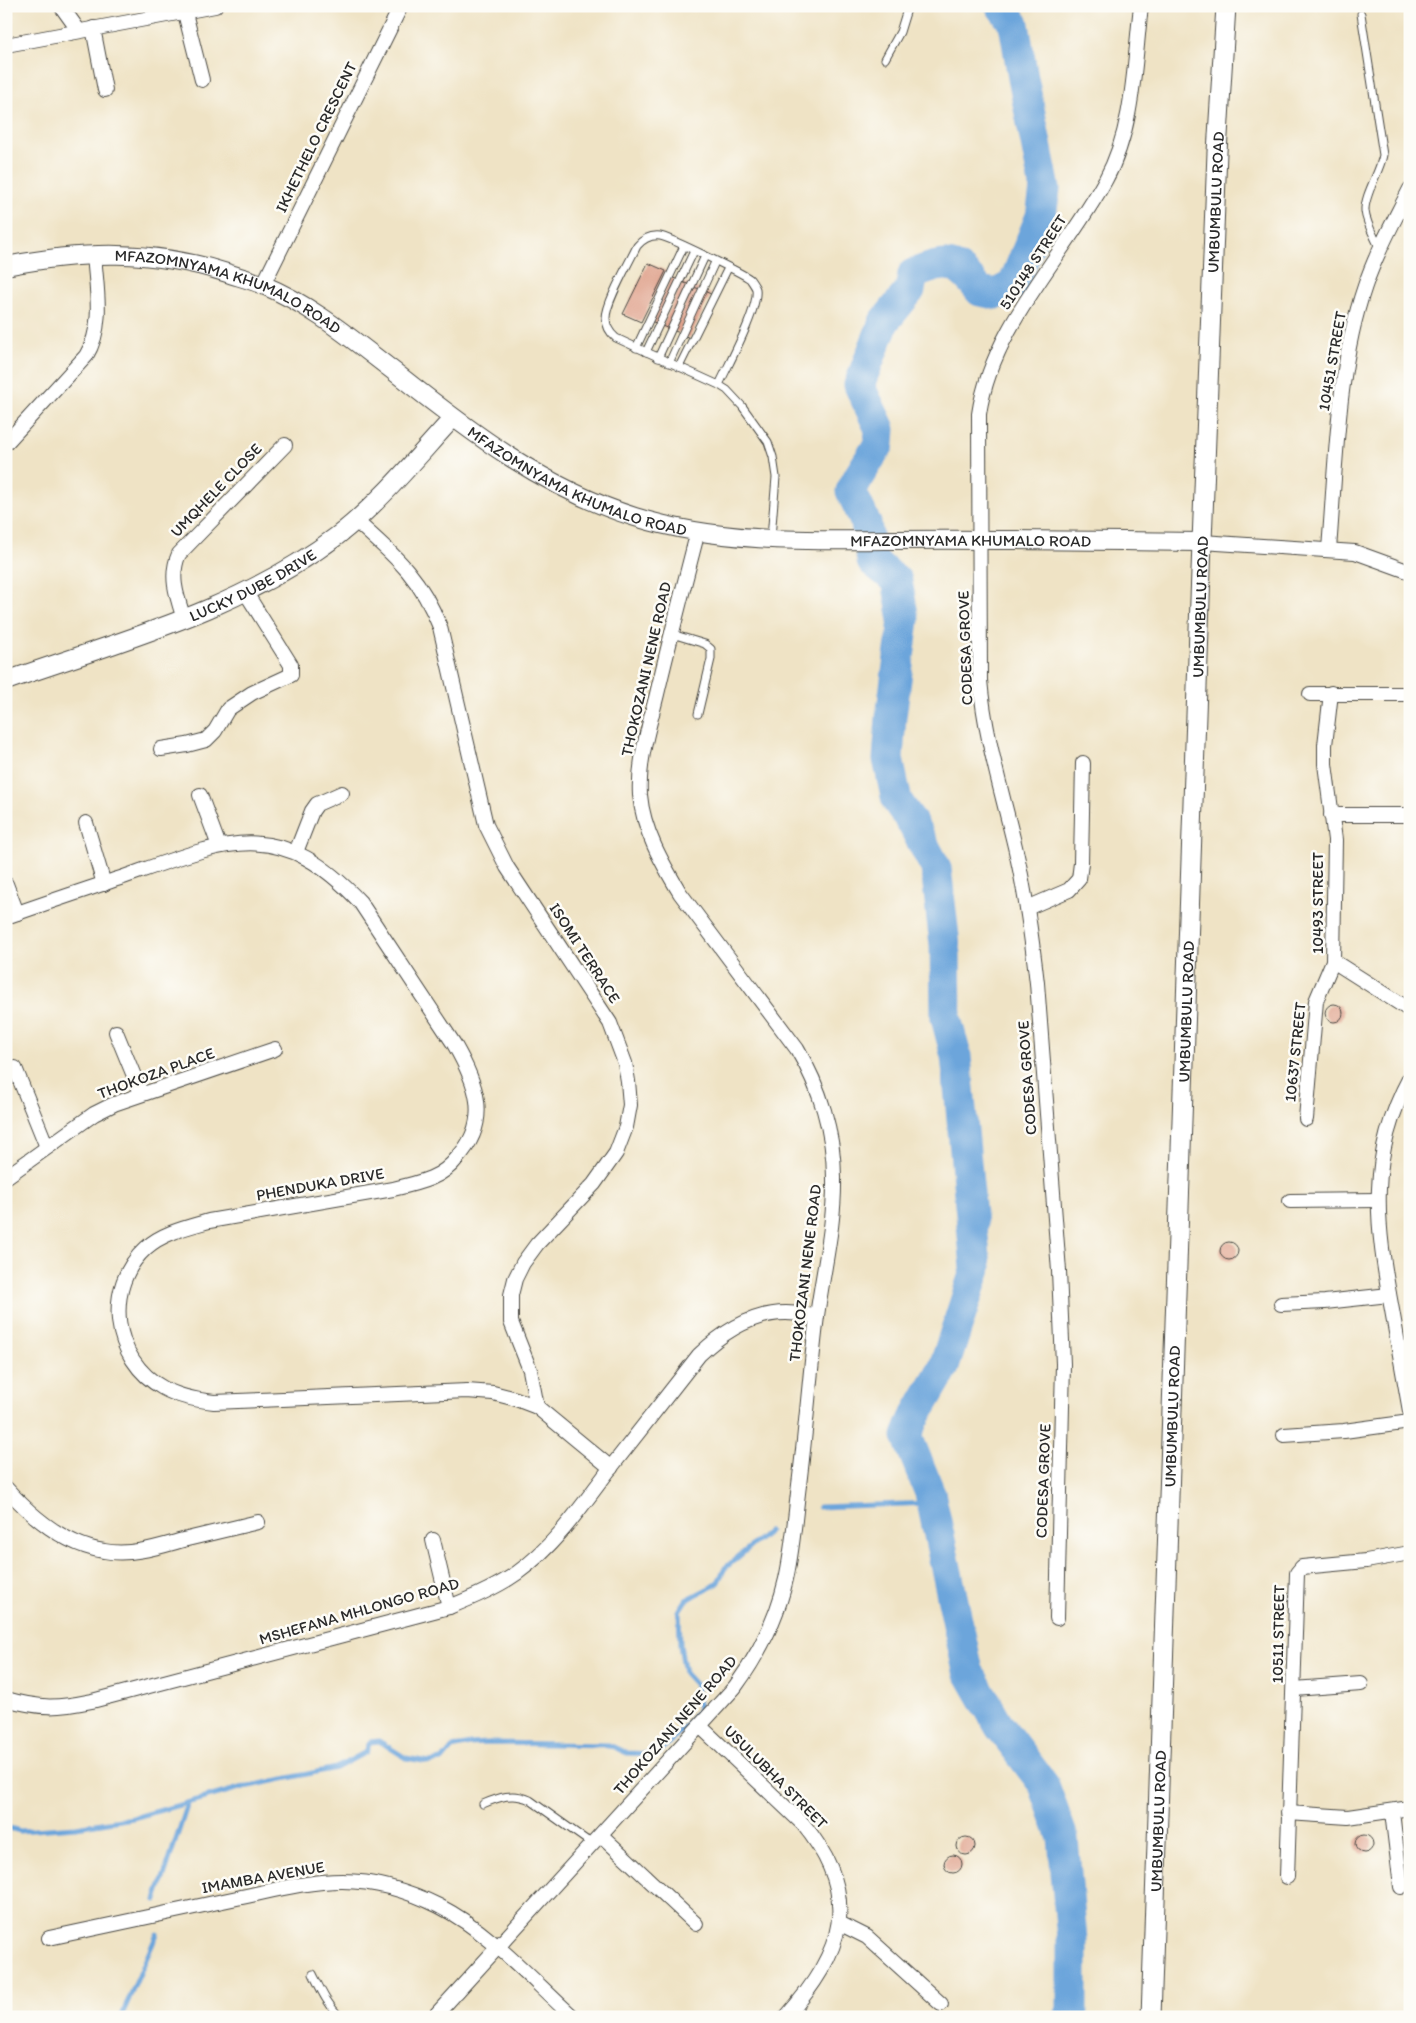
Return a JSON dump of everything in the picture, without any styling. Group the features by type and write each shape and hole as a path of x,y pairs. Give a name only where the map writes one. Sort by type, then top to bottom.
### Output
{"main road":[{"name":"UMBUMBULU ROAD","path":"1151,2017 1202,542 1217,152 1226,6"}],"street":[{"path":"61,6 86,30 105,90"},
{"path":"6,45 215,6"},
{"name":"IKHETHELO CRESCENT","path":"263,285 402,6"},
{"name":"510148 STREET","path":"980,541 979,414 982,392 998,353 1022,309 1092,203 1117,156 1128,112 1141,6"},
{"path":"185,13 202,80"},
{"name":"10451 STREET","path":"1329,549 1342,393 1351,338 1365,286 1380,250 1410,189"},
{"path":"6,443 86,356 93,345 98,317 94,254"},
{"name":"MFAZOMNYAMA KHUMALO ROAD","path":"6,266 62,256 129,254 176,259 263,285 317,315 453,418 510,457 560,486 599,505 639,518 698,531 771,539 1202,542"},
{"name":"LUCKY DUBE DRIVE","path":"6,681 184,619 246,593 324,546 356,521 453,418"},
{"name":"UMQHELE CLOSE","path":"184,619 173,571 178,554 285,445"},
{"name":"ISOMI TERRACE","path":"356,521 400,561 416,580 430,602 440,627 486,825 507,867 610,1023 625,1063 630,1105 626,1127 616,1153 594,1184 536,1244 515,1279 511,1295 511,1322 530,1370 537,1407"},
{"name":"THOKOZANI NENE ROAD","path":"434,2017 735,1687 753,1663 767,1635 786,1578 817,1316 834,1202 834,1177 828,1127 810,1071 797,1049 680,893 661,859 644,817 640,795 642,754 698,531"},
{"name":"CODESA GROVE","path":"980,541 980,680 982,702 1027,908 1037,983 1058,1261 1063,1355 1063,1426 1057,1618"},
{"path":"1202,542 1355,552 1410,572"},
{"path":"161,749 206,740 215,731 228,709 252,693 291,675 291,665 246,593"},
{"name":"10493 STREET","path":"1330,693 1325,755 1336,859 1333,961 1410,1010"},
{"path":"1310,694 1410,694"},
{"path":"1027,908 1069,890 1079,879 1083,763"},
{"path":"296,852 312,811 317,804 342,792"},
{"path":"200,795 219,846"},
{"path":"1331,815 1410,816"},
{"path":"86,823 104,884"},
{"name":"PHENDUKA DRIVE","path":"11,915 194,852 238,843 278,847 296,852 324,868 342,883 360,902 454,1044 468,1069 476,1094 478,1117 474,1134 465,1150 451,1166 433,1178 393,1189 209,1221 170,1234 146,1247 135,1260 126,1276 120,1293 121,1333 126,1350 135,1364 162,1388 180,1396 195,1399 231,1401 467,1391 493,1393 537,1407 611,1468"},
{"path":"6,884 11,915"},
{"name":"10637 STREET","path":"1306,1119 1316,1001 1333,961"},
{"path":"116,1032 141,1093"},
{"name":"THOKOZA PLACE","path":"6,1177 94,1114 114,1104 141,1093 276,1049"},
{"path":"15,1068 47,1147"},
{"path":"1410,1077 1396,1107 1385,1140 1379,1172 1378,1200 1380,1239 1389,1295 1406,1359 1410,1411"},
{"path":"1290,1201 1378,1200"},
{"path":"1281,1304 1325,1302 1389,1295"},
{"name":"MSHEFANA MHLONGO ROAD","path":"6,1699 47,1708 92,1702 449,1607 495,1587 517,1573 538,1555 580,1510 699,1356 717,1338 748,1321 764,1316 784,1313 817,1316"},
{"path":"1284,1435 1410,1422"},
{"path":"6,1488 23,1507 44,1523 66,1537 103,1551 144,1550 258,1522"},
{"path":"433,1540 449,1607"},
{"name":"10511 STREET","path":"1287,1877 1296,1580 1299,1569 1366,1561 1410,1553"},
{"path":"1294,1689 1362,1684"},
{"name":"USULUBHA STREET","path":"700,1727 773,1794 816,1840 834,1876 839,1904 839,1923 836,1940 820,1974 786,2017"},
{"path":"1288,1813 1348,1817 1410,1808"},
{"path":"1392,1812 1401,1887"},
{"path":"597,1840 696,1924"},
{"name":"IMAMBA AVENUE","path":"49,1938 289,1887 342,1881 371,1883 396,1888 418,1896 463,1921 498,1948 573,2017"},
{"path":"839,1923 867,1937 941,2004"}],"lane":[{"path":"885,60 900,32 908,6"},
{"path":"1361,14 1382,155 1380,168 1365,210 1380,250"},
{"path":"718,385 747,326 756,297 754,285 750,279 705,256 661,236 652,236 637,246 607,310 607,326 610,333 616,338 718,385 734,396 768,442 773,457 776,477 771,539"},
{"path":"636,348 684,246"},
{"path":"646,352 694,251"},
{"path":"658,358 705,256"},
{"path":"669,363 716,262"},
{"path":"679,367 728,268"},
{"path":"672,634 705,644 711,649 712,659 698,714"},
{"path":"483,1804 507,1795 519,1795 597,1840"},
{"path":"313,1974 323,1996 340,2017"}],"building":[{"path":"648,263 666,271 641,322 623,314"},
{"path":"671,277 678,280 658,324 651,321"},
{"path":"682,282 690,285 669,329 662,326"},
{"path":"693,287 700,289 680,333 672,330"},
{"path":"704,291 711,294 690,338 683,335"},
{"path":"1334,1004 1340,1007 1343,1013 1340,1019 1334,1022 1328,1019 1325,1013 1328,1007"},
{"path":"1229,1242 1235,1245 1238,1251 1235,1257 1229,1260 1223,1257 1220,1251 1223,1245"},
{"path":"1364,1835 1370,1838 1373,1844 1370,1850 1364,1853 1358,1850 1355,1844 1358,1838"},
{"path":"966,1837 972,1840 975,1846 972,1852 966,1855 960,1852 957,1846 960,1840"},
{"path":"953,1855 959,1858 962,1864 959,1870 953,1873 947,1870 944,1864 947,1858"}],"waterway":[{"path":"1001,6 1014,24 1045,189 1041,216 1013,285 996,294 980,291 964,273 951,266 935,266 913,274 910,290 884,322 859,385 880,429 879,444 851,491 866,523 872,561 897,581 904,620 891,717 888,759 897,801 911,821 936,868 945,945 946,1018 956,1056 976,1268 944,1367 914,1419 907,1436 930,1493 968,1671 1000,1727 1044,1785 1063,1838 1072,1940 1072,2010 1069,2017"},
{"path":"819,1507 932,1503"},
{"path":"6,1827 20,1831 76,1827 133,1818 240,1788 336,1768 366,1752 370,1742 379,1741 406,1758 429,1762 442,1760 452,1748 488,1743 609,1745 627,1753 657,1754 699,1710 696,1685 685,1673 680,1645 679,1611 686,1600 717,1584 725,1568 769,1531"},
{"path":"156,1900 188,1803"},
{"path":"121,2017 157,1934"}]}
